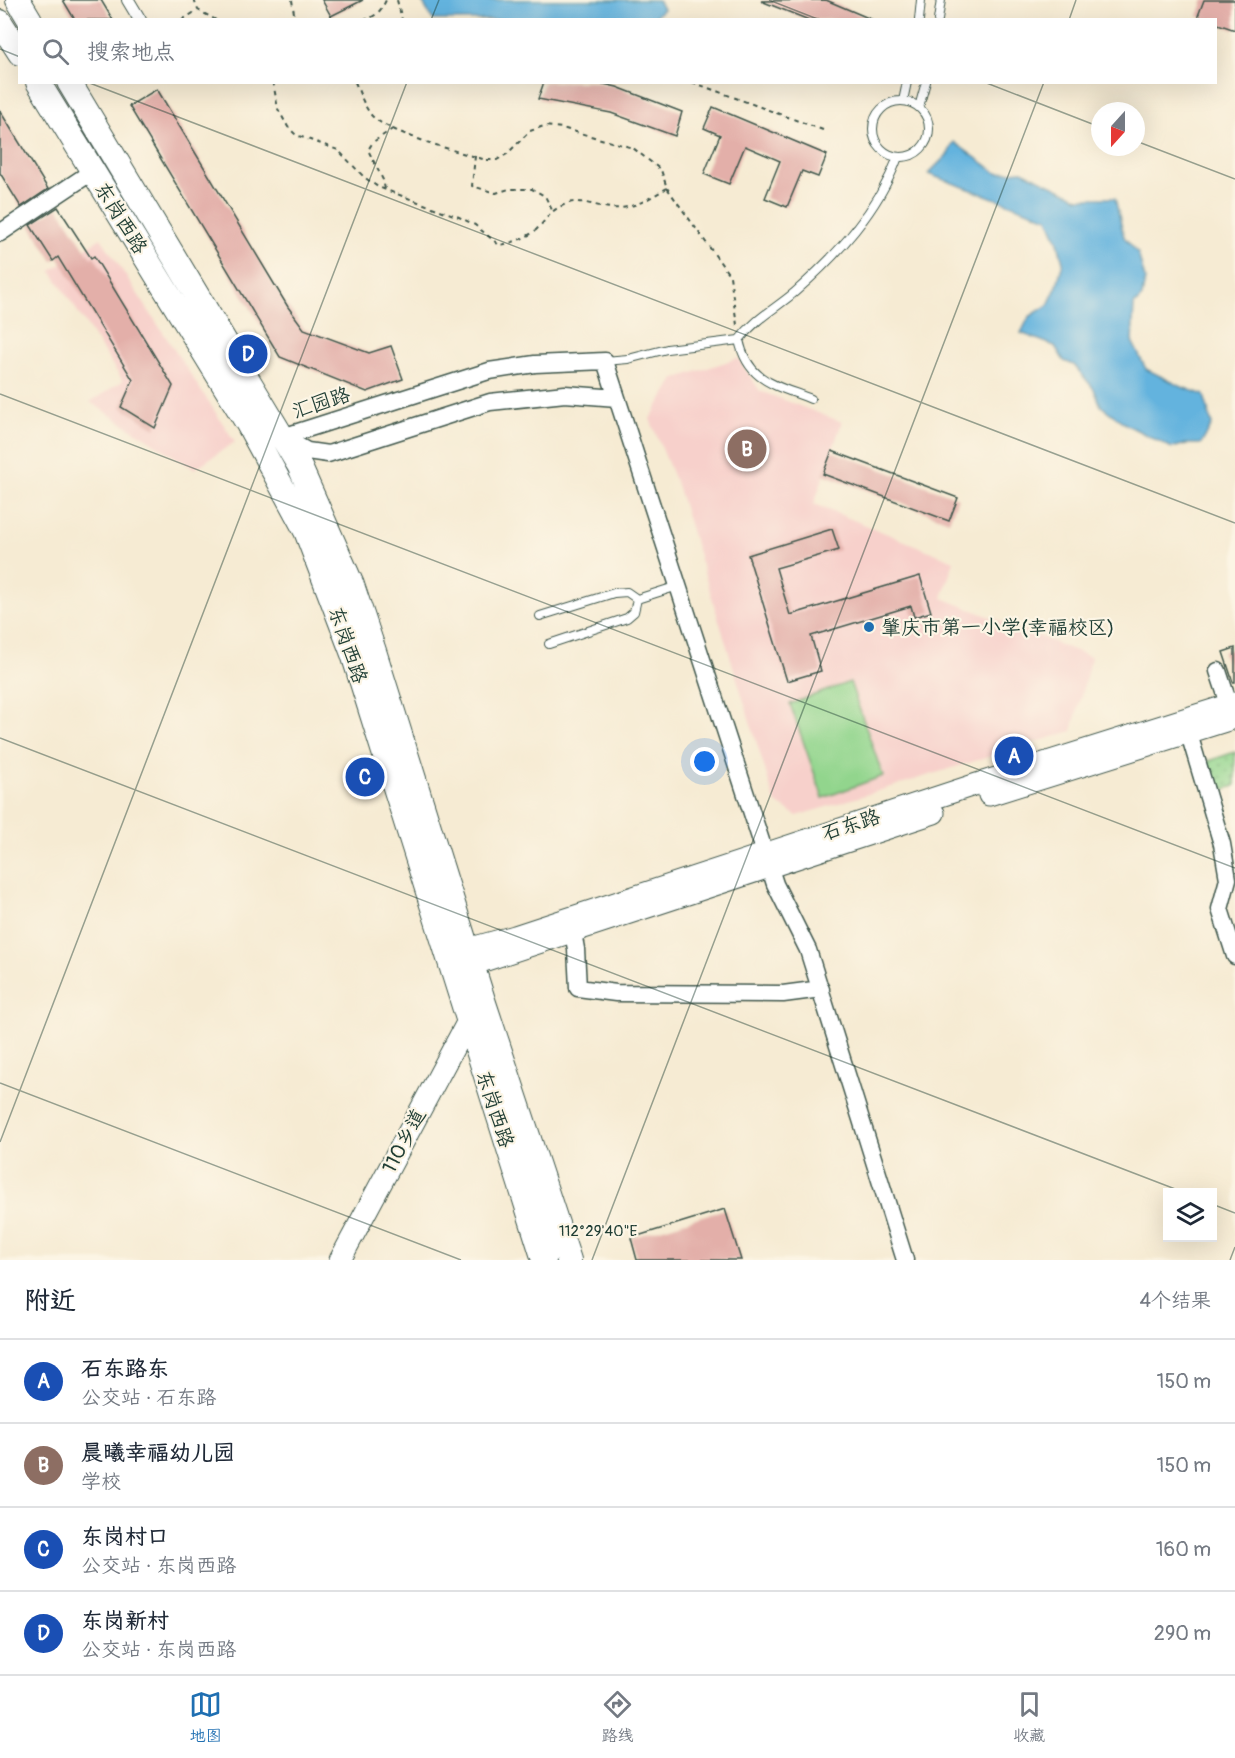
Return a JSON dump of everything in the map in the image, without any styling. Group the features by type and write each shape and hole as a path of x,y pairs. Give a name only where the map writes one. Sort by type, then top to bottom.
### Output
{"main road":[{"path":"18,0 29,18"},
{"path":"0,22 18,50"},
{"name":"东岗西路","path":"39,84 248,424 306,531 353,654 460,960 569,1260"},
{"name":"东岗西路","path":"70,84 299,465 352,585 374,651 460,960 468,1022 544,1260"}],"street":[{"path":"128,0 139,18"},
{"path":"0,233 93,171"},
{"path":"605,361 775,884 808,950 905,1260"},
{"name":"汇园路","path":"282,438 489,371 535,364 605,361"},
{"name":"汇园路","path":"282,438 307,451 328,454 490,402 565,394 617,398"},
{"path":"1218,671 1233,708"},
{"name":"石东路","path":"460,960 505,939 982,798 1189,734 1233,708"},
{"name":"石东路","path":"460,960 573,933 767,860 1233,708"},
{"path":"1189,734 1222,844 1228,879 1220,909 1235,956"},
{"path":"573,933 578,988 616,993 783,994 821,989"},
{"name":"110乡道","path":"340,1260 468,1022"}],"lane":[{"path":"919,18 921,0"},
{"path":"938,18 941,0"},
{"path":"903,101 907,84"},
{"path":"919,107 925,84"},
{"path":"903,101 919,107 929,123 927,140 916,154 898,157 880,149 873,131 873,121 878,112 894,102 903,101"},
{"path":"605,361 628,360 667,349 739,340 750,325 794,292 831,257 871,210 891,176 898,157"},
{"path":"739,340 743,357 762,380 811,399"},
{"path":"637,599 678,586"},
{"path":"540,616 614,593 627,592 637,599"},
{"path":"549,644 627,618 634,612 637,599"}],"path":[{"path":"194,0 198,10 212,18"},
{"path":"292,0 295,18"},
{"path":"369,18 375,16 386,0"},
{"path":"397,0 402,18"},
{"path":"185,18 198,10"},
{"path":"273,84 278,109 288,127 296,135 338,150 364,177 385,189 475,225 499,245 506,245 536,231 552,210 572,202 624,208 642,202 667,188"},
{"path":"356,84 365,106 373,117 394,128 486,160 497,160 507,154 530,131 544,126 562,128 633,148 661,170 667,188 730,276 739,340"},
{"path":"697,84 823,130"},
{"path":"385,189 368,150 373,142 394,128"},
{"path":"475,156 472,186 496,193 509,189 532,189 545,196 552,210"}],"shaded area":[{"path":"101,238 235,442 194,469 90,402 123,381 51,271"},
{"name":"肇庆市第一小学(幸福校区)","path":"738,358 760,391 842,422 814,504 954,561 942,598 1091,657 1072,731 797,816 775,802 678,488 650,419 674,379"}],"green space":[{"path":"850,682 883,776 823,798 790,704"},
{"path":"1235,752 1235,786 1215,792 1205,762"}],"water":[{"path":"421,0 658,0 663,9 653,18 432,18"},
{"path":"954,142 997,173 1022,171 1079,198 1115,198 1124,237 1138,253 1145,279 1142,297 1134,305 1132,341 1146,369 1204,395 1212,425 1201,444 1186,444 1172,448 1127,425 1101,406 1094,389 1074,365 1064,361 1055,346 1021,333 1029,317 1048,305 1057,286 1063,262 1058,242 1048,218 928,174 948,154"}],"building":[{"path":"63,0 101,0 112,18 74,18"},
{"path":"322,0 363,0 331,16"},
{"path":"826,0 868,18 804,18 761,1"},
{"path":"1204,0 1235,0 1235,30 1217,24 1217,18 1198,16"},
{"path":"543,84 604,84 682,112 675,136 611,113 538,99"},
{"path":"157,89 288,307 304,329 369,353 391,346 403,379 367,392 280,357 129,106"},
{"path":"713,107 827,155 818,177 802,171 787,207 765,198 780,161 745,146 729,184 704,174 720,135 704,128"},
{"path":"0,111 48,189 21,207 0,173"},
{"path":"58,207 91,258 94,256 173,386 155,428 121,407 133,380 58,257 53,261 30,225"},
{"path":"832,451 958,498 949,521 823,474"},
{"path":"832,529 839,550 776,568 790,615 920,576 931,612 914,617 911,606 811,636 821,671 787,681 748,555"},
{"path":"1235,648 1235,682 1233,682 1223,652"},
{"path":"725,1209 741,1260 637,1260 631,1238"}],"place":[{"name":"东岗新村","path":"248,354"},
{"name":"晨曦幸福幼儿园","path":"747,449"},
{"name":"肇庆市第一小学(幸福校区)","path":"869,627"},
{"name":"石东路东","path":"1014,756"},
{"name":"东岗村口","path":"365,777"}]}
